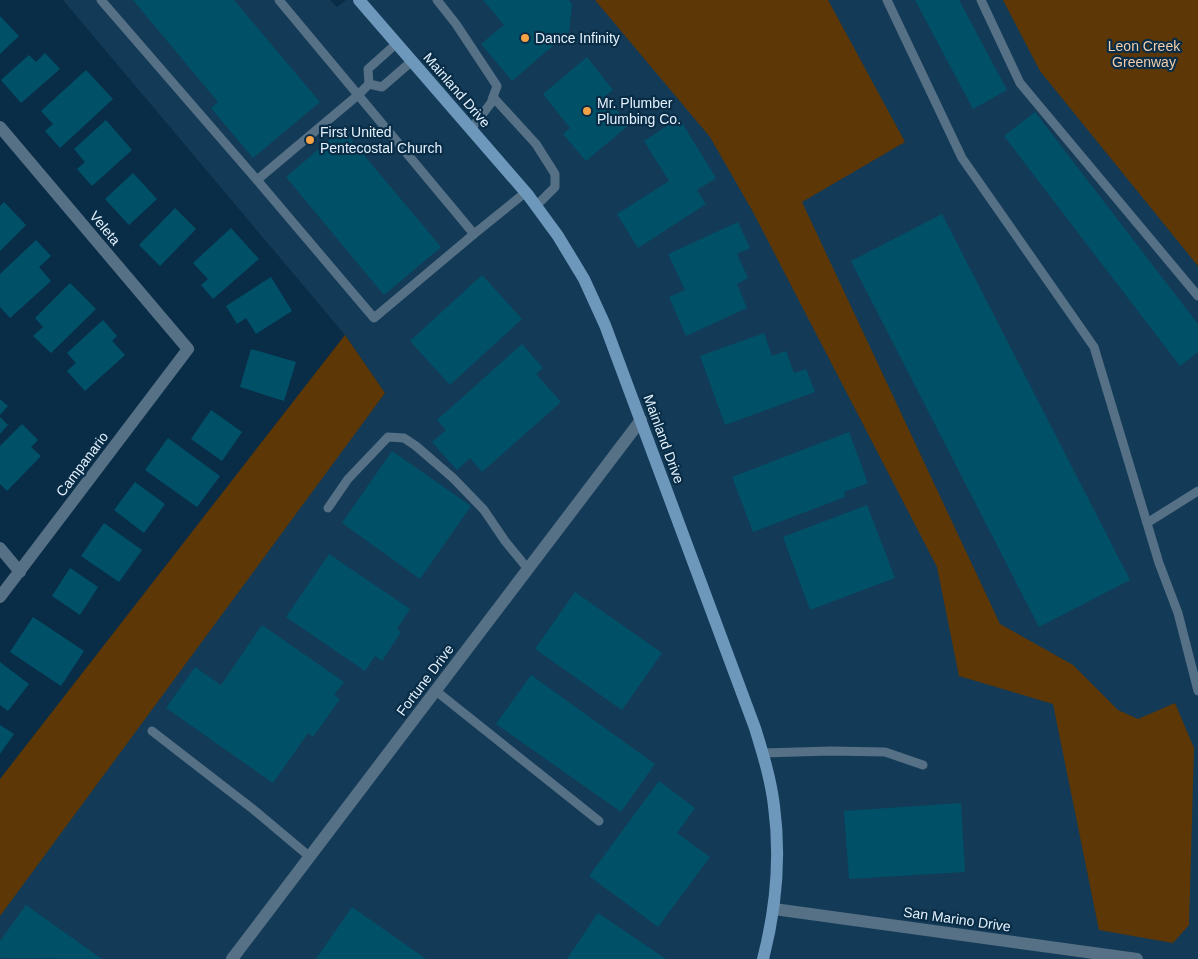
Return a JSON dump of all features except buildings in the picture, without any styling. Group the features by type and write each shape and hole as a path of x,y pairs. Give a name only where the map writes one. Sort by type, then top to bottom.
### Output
{"main road":[{"name":"Mainland Drive","path":"359,0 526,192 558,236 584,279 605,325 756,728 763,753 774,806 778,847 774,909 763,959"}],"street":[{"name":"Veleta","path":"0,127 188,349"},
{"name":"Campanario","path":"0,597 188,349"},
{"name":"Fortune Drive","path":"232,959 641,420"},
{"path":"0,548 20,572"},
{"name":"San Marino Drive","path":"774,909 1137,959"}],"lane":[{"path":"101,0 374,318 526,192"},
{"path":"280,0 474,234"},
{"path":"437,0 456,24 497,86 482,116 471,129"},
{"path":"887,0 962,158 1094,347 1159,563 1178,612 1198,691"},
{"path":"981,0 1020,83 1198,296"},
{"path":"257,180 358,95 369,84 368,70 396,44"},
{"path":"369,84 382,87 412,61"},
{"path":"493,97 536,144 555,174 555,187 536,206"},
{"path":"328,508 348,478 388,437 404,438 453,478 484,510 505,541 528,569"},
{"path":"1147,523 1198,491"},
{"path":"436,691 599,821"},
{"path":"152,731 254,810 310,857"},
{"path":"763,753 885,752 923,765"}],"shaded area":[{"path":"63,0 330,0 337,7 346,0 1039,0 1198,200 1198,959 0,959 0,896 385,393 345,335"}],"green space":[{"path":"595,0 828,0 905,142 802,202 1000,624 1073,665 1118,710 1138,719 1175,703 1194,748 1189,925 1173,943 1099,930 1053,704 959,676 937,567 753,212 710,137"},
{"name":"Leon Creek Greenway","path":"1003,0 1198,0 1198,266 1040,71"},
{"path":"345,335 385,393 0,916 0,779"}],"place":[{"name":"Dance Infinity","path":"525,38"},
{"name":"Mr. Plumber Plumbing Co.","path":"587,111"},
{"name":"First United Pentecostal Church","path":"310,140"}]}
